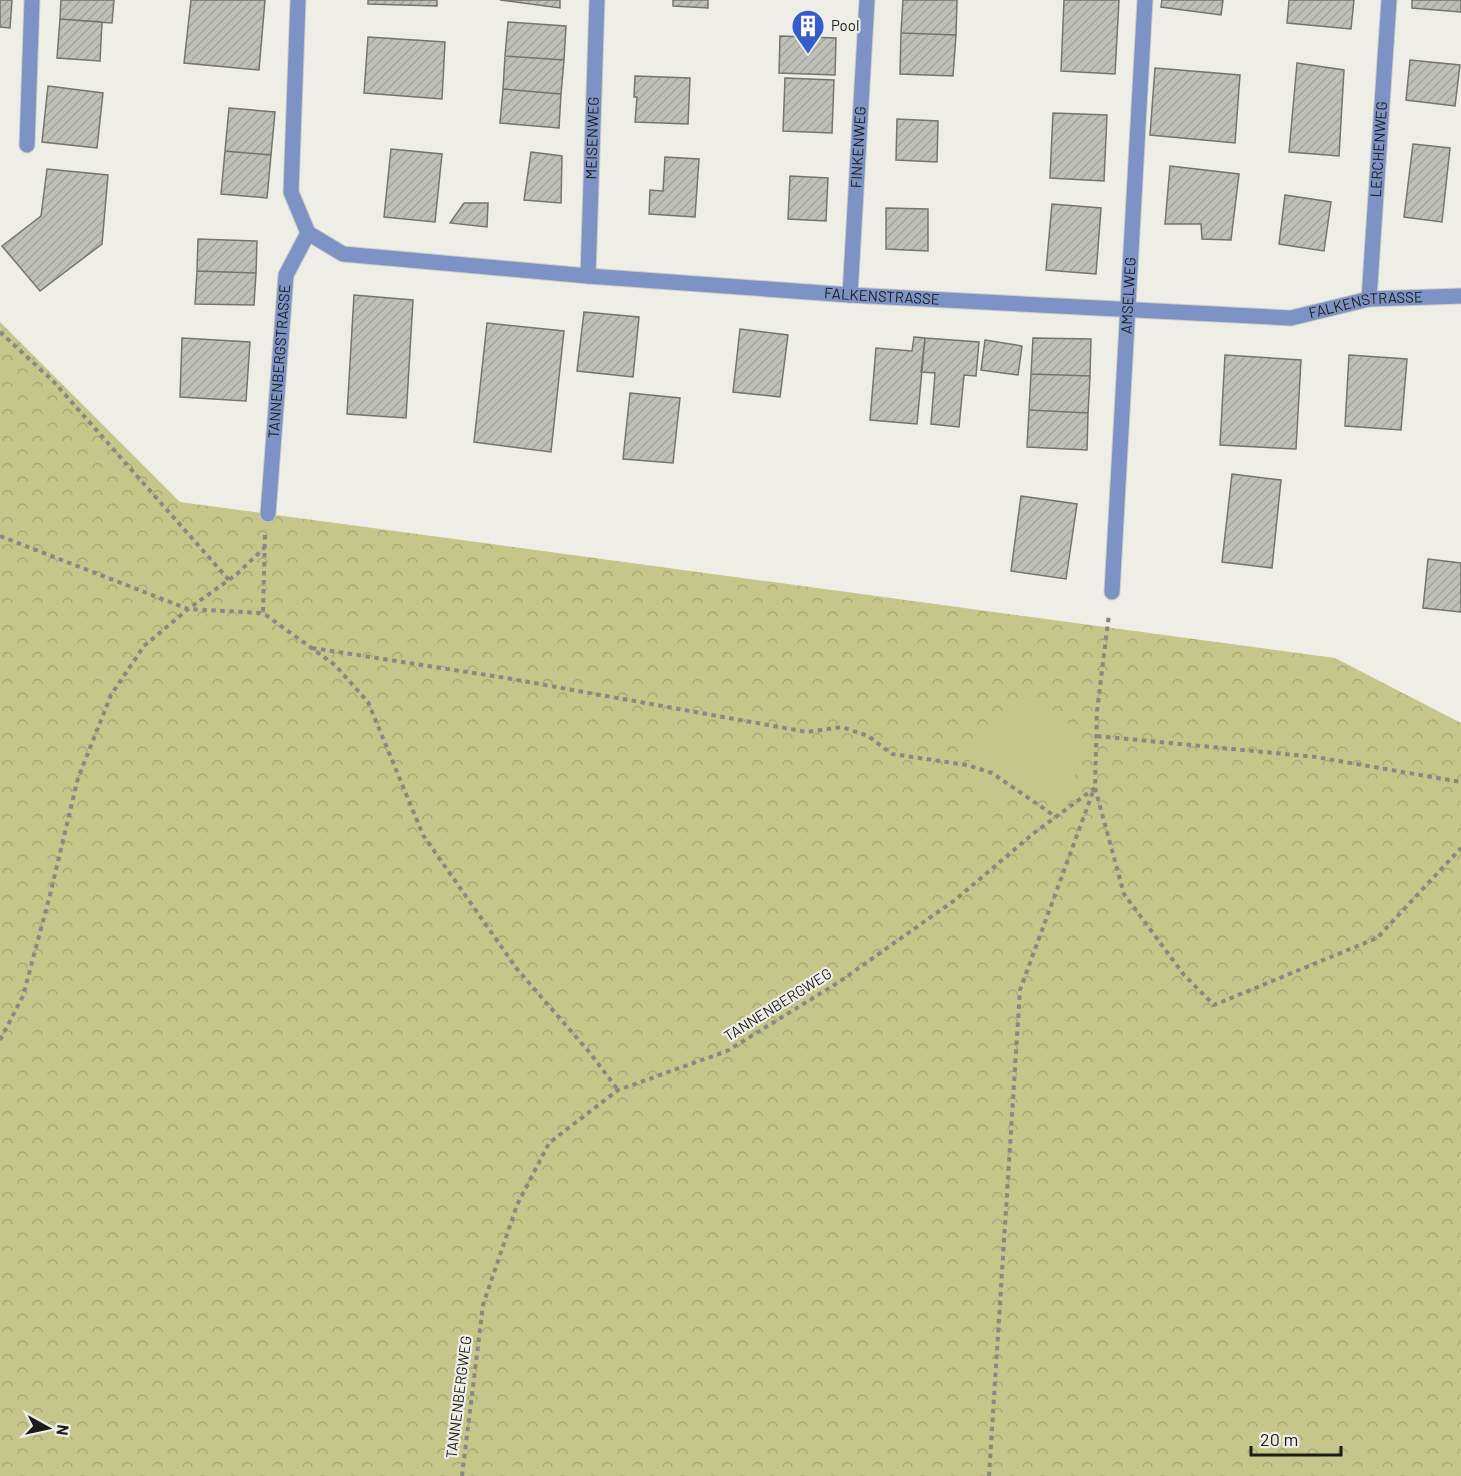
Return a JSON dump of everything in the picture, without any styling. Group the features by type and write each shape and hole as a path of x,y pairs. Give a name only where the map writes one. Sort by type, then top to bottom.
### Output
{"street":[{"path":"27,145 32,0"},
{"path":"298,0 291,192 308,233"},
{"name":"MEISENWEG","path":"588,276 597,0"},
{"name":"FINKENWEG","path":"850,295 867,0"},
{"name":"AMSELWEG","path":"1112,592 1145,0"},
{"name":"LERCHENWEG","path":"1369,299 1389,0"},
{"name":"FALKENSTRASSE","path":"308,233 343,254 588,276 850,295 1291,318 1369,299 1461,296"},
{"name":"TANNENBERGSTRASSE","path":"268,514 286,275 308,233"}],"path":[{"path":"0,332 53,381 229,580"},
{"path":"263,613 264,548 268,514"},
{"path":"0,536 188,609 263,613 335,665 368,702 423,835 517,969 590,1053 618,1090"},
{"path":"0,1040 23,996 78,778 111,695 144,646 188,609 229,580 264,548"},
{"path":"1112,592 1097,711 1095,788 1124,894 1184,975 1214,1005 1377,938 1461,848"},
{"path":"312,648 517,680 807,732 842,727 868,736 892,754 967,765 992,773 1056,817"},
{"path":"1097,736 1316,757 1461,782"},
{"path":"989,1476 1020,990 1095,788"},
{"name":"TANNENBERGWEG","path":"462,1476 483,1305 517,1204 549,1143 618,1090 727,1051 839,982 955,900 1095,788"}],"green space":[{"path":"0,322 180,502 1335,658 1461,723 1461,1476 0,1476"},
{"path":"1039,697 1081,735 1073,787 1062,801 995,793 969,781 967,765 1001,713"}],"building":[{"path":"0,0 12,0 10,28 0,27"},
{"path":"61,0 114,0 112,23 60,19"},
{"path":"191,0 265,0 259,70 184,63"},
{"path":"368,0 437,0 437,6 368,4"},
{"path":"500,0 560,0 560,8"},
{"path":"673,0 708,0 708,8 673,6"},
{"path":"903,0 957,0 956,35 901,33"},
{"path":"1064,0 1119,0 1115,74 1061,71"},
{"path":"1162,0 1223,0 1221,15 1161,7"},
{"path":"1289,0 1354,0 1351,29 1287,23"},
{"path":"1412,0 1461,0 1461,12 1412,8"},
{"path":"60,19 102,22 100,61 57,58"},
{"path":"508,22 566,26 564,60 505,56"},
{"path":"901,33 956,35 953,76 900,74"},
{"name":"Pool","path":"780,36 836,38 835,75 779,73"},
{"path":"368,37 445,42 442,99 364,93"},
{"path":"505,56 564,60 561,94 503,89"},
{"path":"1410,60 1460,65 1455,106 1406,100"},
{"path":"1297,63 1344,70 1339,156 1289,152"},
{"path":"1155,68 1240,75 1235,143 1150,135"},
{"path":"635,76 690,78 688,124 635,122 637,97 634,97"},
{"path":"785,78 834,80 832,133 783,131"},
{"path":"48,86 103,93 97,148 42,142"},
{"path":"503,89 561,94 559,128 500,123"},
{"path":"229,108 275,112 271,155 225,151"},
{"path":"1053,113 1107,115 1104,181 1050,178"},
{"path":"897,119 938,121 937,162 896,160"},
{"path":"1413,144 1450,148 1442,222 1404,217"},
{"path":"391,149 442,154 435,222 384,217"},
{"path":"225,151 271,155 267,198 221,194"},
{"path":"531,152 562,156 561,203 524,200"},
{"path":"665,157 699,159 695,217 649,214 650,190 663,191"},
{"path":"1170,166 1239,174 1231,240 1202,239 1201,224 1165,224"},
{"path":"47,169 108,175 102,244 40,291 2,246 41,216"},
{"path":"790,176 828,178 826,221 788,219"},
{"path":"1285,195 1331,202 1324,251 1279,244"},
{"path":"464,203 488,203 487,227 450,223"},
{"path":"1052,204 1101,208 1096,274 1046,270"},
{"path":"886,208 928,209 928,251 886,249"},
{"path":"198,239 257,241 256,273 197,271"},
{"path":"197,271 256,273 254,305 195,304"},
{"path":"354,295 413,300 406,418 347,414"},
{"path":"584,312 639,317 633,377 577,371"},
{"path":"487,323 564,331 551,452 474,442"},
{"path":"740,329 788,335 780,397 733,392"},
{"path":"914,337 925,338 917,424 870,420 876,348 912,351"},
{"path":"182,338 250,342 246,401 180,397"},
{"path":"925,338 979,342 976,376 964,375 959,427 931,424 935,373 921,372"},
{"path":"1033,338 1091,339 1090,376 1031,374"},
{"path":"985,340 1022,346 1018,375 981,370"},
{"path":"1225,355 1301,360 1296,449 1220,445"},
{"path":"1349,355 1407,359 1401,430 1345,426"},
{"path":"1031,374 1090,376 1088,413 1029,410"},
{"path":"630,393 680,398 673,463 623,459"},
{"path":"1029,410 1088,413 1087,450 1027,447"},
{"path":"1232,474 1281,480 1272,568 1222,562"},
{"path":"1021,496 1077,504 1066,579 1011,571"},
{"path":"1428,559 1461,563 1461,612 1423,608"}],"place":[{"name":"Pool","path":"808,55"}]}
